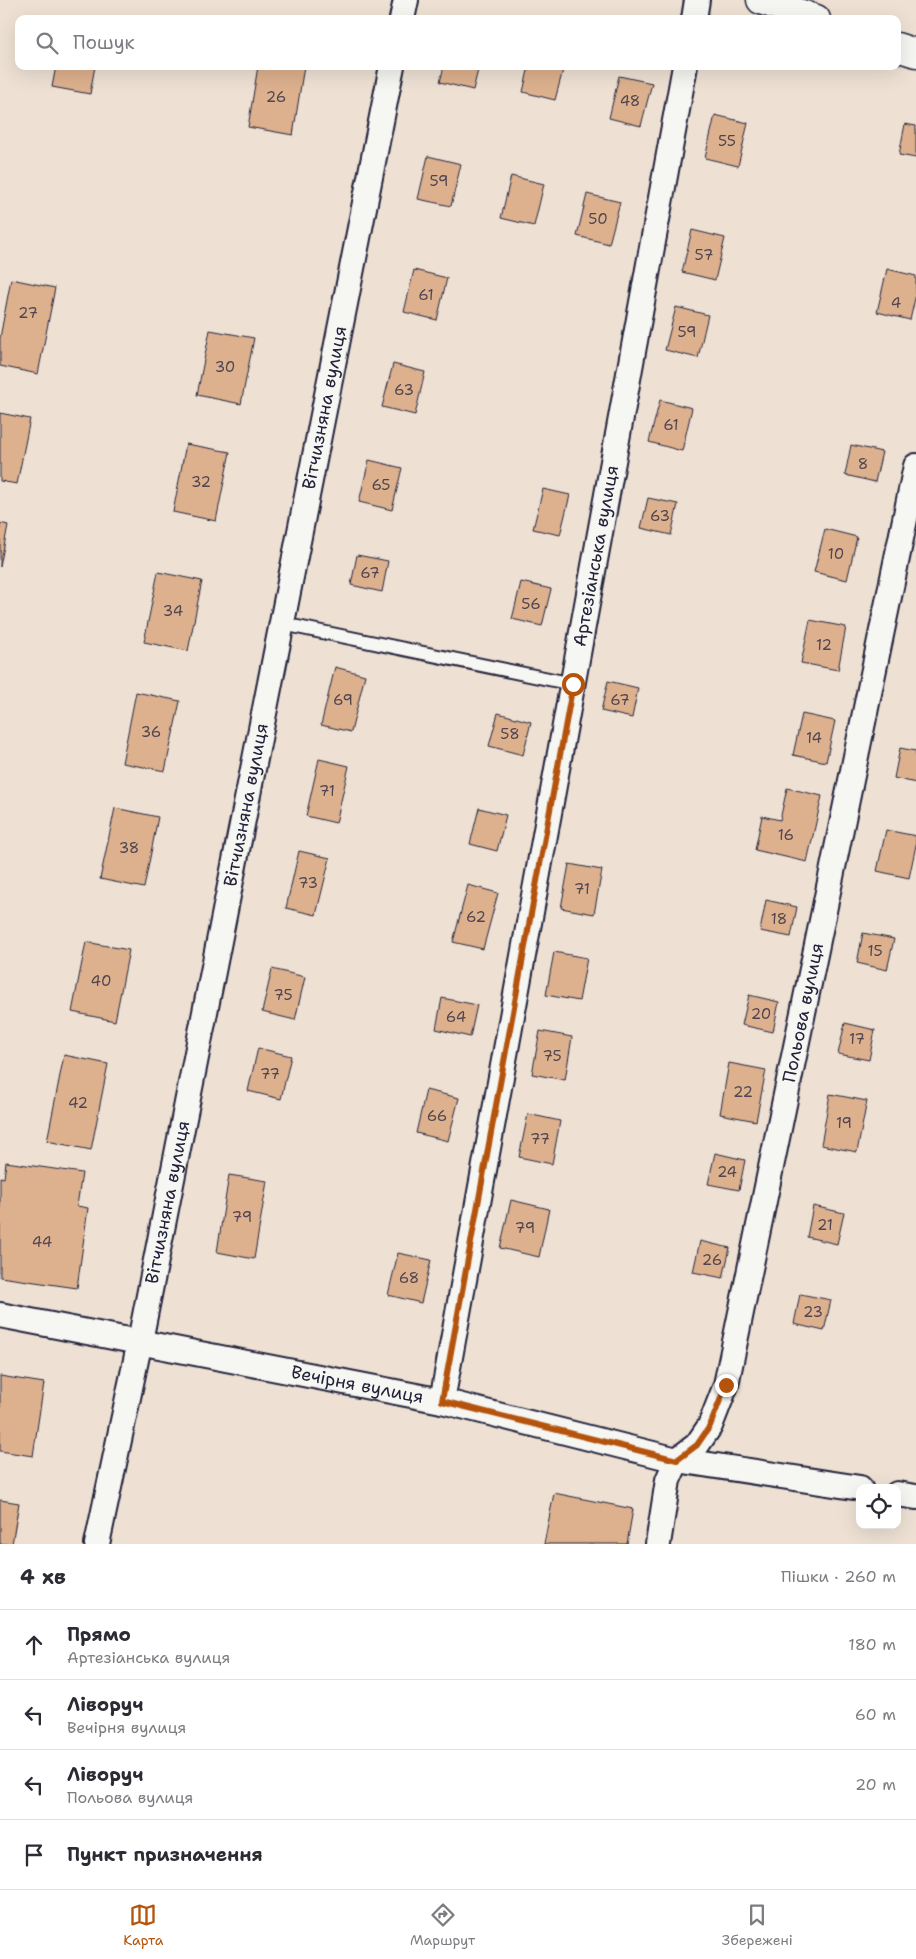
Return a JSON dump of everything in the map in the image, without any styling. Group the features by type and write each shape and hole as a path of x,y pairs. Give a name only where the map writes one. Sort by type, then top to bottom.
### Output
{"main road":[{"path":"761,0 804,15"},
{"path":"901,48 916,53"}],"street":[{"path":"403,15 406,0"},
{"path":"695,15 697,0"},
{"name":"Вітчизняна вулиця","path":"98,1544 283,624 391,70"},
{"name":"Артезіанська вулиця","path":"442,1401 684,70"},
{"name":"Польова вулиця","path":"677,1460 697,1445 710,1426 726,1385 916,466"},
{"name":"Вечірня вулиця","path":"0,1316 140,1341 442,1401 677,1460 856,1487"},
{"path":"658,1544 668,1480 677,1460"},
{"path":"901,1495 916,1497"}],"lane":[{"path":"283,624 573,684"}],"building":[{"path":"55,70 94,70 90,94 52,87"},
{"path":"257,70 303,70 293,135 248,127"},
{"path":"443,70 478,70 473,90 440,82"},
{"path":"528,70 563,70 555,100 523,92"},
{"path":"619,76 652,83 641,126 609,118"},
{"path":"715,115 748,123 738,166 705,158"},
{"path":"905,124 916,126 916,158 899,155"},
{"path":"428,156 461,164 451,206 418,199"},
{"path":"511,176 544,184 534,226 501,218"},
{"path":"587,194 620,202 609,244 577,236"},
{"path":"692,230 725,238 715,280 682,272"},
{"path":"887,269 916,276 916,294 910,320 877,312"},
{"path":"414,270 447,278 437,320 404,312"},
{"path":"11,279 55,288 38,374 0,366 0,338"},
{"path":"676,307 708,315 698,358 665,350"},
{"path":"210,330 254,338 241,404 197,395"},
{"path":"393,364 425,372 415,415 382,407"},
{"path":"660,400 692,408 682,451 649,442"},
{"path":"0,413 30,419 17,484 0,481"},
{"path":"186,444 230,452 216,521 173,512"},
{"path":"851,445 882,452 875,482 845,475"},
{"path":"369,460 402,468 392,510 359,502"},
{"path":"543,489 570,495 560,535 533,529"},
{"path":"648,498 678,504 671,535 641,528"},
{"path":"0,523 8,525 0,567"},
{"path":"825,529 857,537 847,580 814,572"},
{"path":"357,555 388,561 382,592 351,585"},
{"path":"158,572 202,581 188,651 144,642"},
{"path":"521,582 551,589 542,626 512,619"},
{"path":"810,620 846,627 838,670 801,663"},
{"path":"335,667 365,675 351,732 321,725"},
{"path":"608,681 638,688 632,718 601,711"},
{"path":"136,692 180,701 165,771 122,763"},
{"path":"498,713 531,722 523,755 489,746"},
{"path":"802,714 835,721 826,762 793,755"},
{"path":"900,748 916,751 916,783 894,778"},
{"path":"319,759 349,766 336,823 306,816"},
{"path":"787,788 822,796 807,862 755,850 762,816 780,820"},
{"path":"115,808 158,817 144,888 100,879"},
{"path":"479,808 506,815 497,851 470,844"},
{"path":"886,830 916,836 909,878 877,871"},
{"path":"299,851 330,858 316,915 286,908"},
{"path":"569,864 602,870 594,914 561,908"},
{"path":"468,885 498,893 483,949 453,942"},
{"path":"766,900 797,907 791,937 760,931"},
{"path":"863,933 894,939 887,970 857,963"},
{"path":"86,942 129,950 115,1021 72,1012"},
{"path":"554,952 587,958 579,1001 546,995"},
{"path":"272,969 305,977 295,1020 262,1012"},
{"path":"749,995 779,1002 773,1032 742,1025"},
{"path":"442,998 477,1005 470,1037 436,1029"},
{"path":"845,1023 875,1030 869,1060 838,1054"},
{"path":"540,1031 572,1037 565,1080 532,1074"},
{"path":"258,1048 291,1056 281,1099 248,1091"},
{"path":"64,1055 108,1064 91,1150 47,1141"},
{"path":"729,1063 766,1070 756,1121 720,1114"},
{"path":"426,1090 459,1098 448,1141 416,1133"},
{"path":"830,1094 867,1101 857,1152 821,1145"},
{"path":"528,1114 560,1121 552,1164 519,1157"},
{"path":"715,1153 745,1160 739,1190 708,1184"},
{"path":"6,1162 82,1173 77,1206 88,1208 77,1288 0,1277 0,1177 4,1178"},
{"path":"229,1175 267,1181 254,1259 217,1252"},
{"path":"511,1200 549,1209 539,1257 500,1248"},
{"path":"813,1206 844,1213 837,1244 807,1237"},
{"path":"700,1241 730,1248 723,1278 693,1272"},
{"path":"398,1253 431,1260 421,1303 388,1295"},
{"path":"800,1294 831,1300 824,1331 794,1324"},
{"path":"0,1376 44,1383 33,1456 0,1451"},
{"path":"554,1493 633,1509 627,1544 544,1544"},
{"path":"0,1500 19,1503 12,1544 0,1544"}],"route":[{"path":"573,684 442,1401 677,1460 697,1445 710,1426 726,1385"}]}
